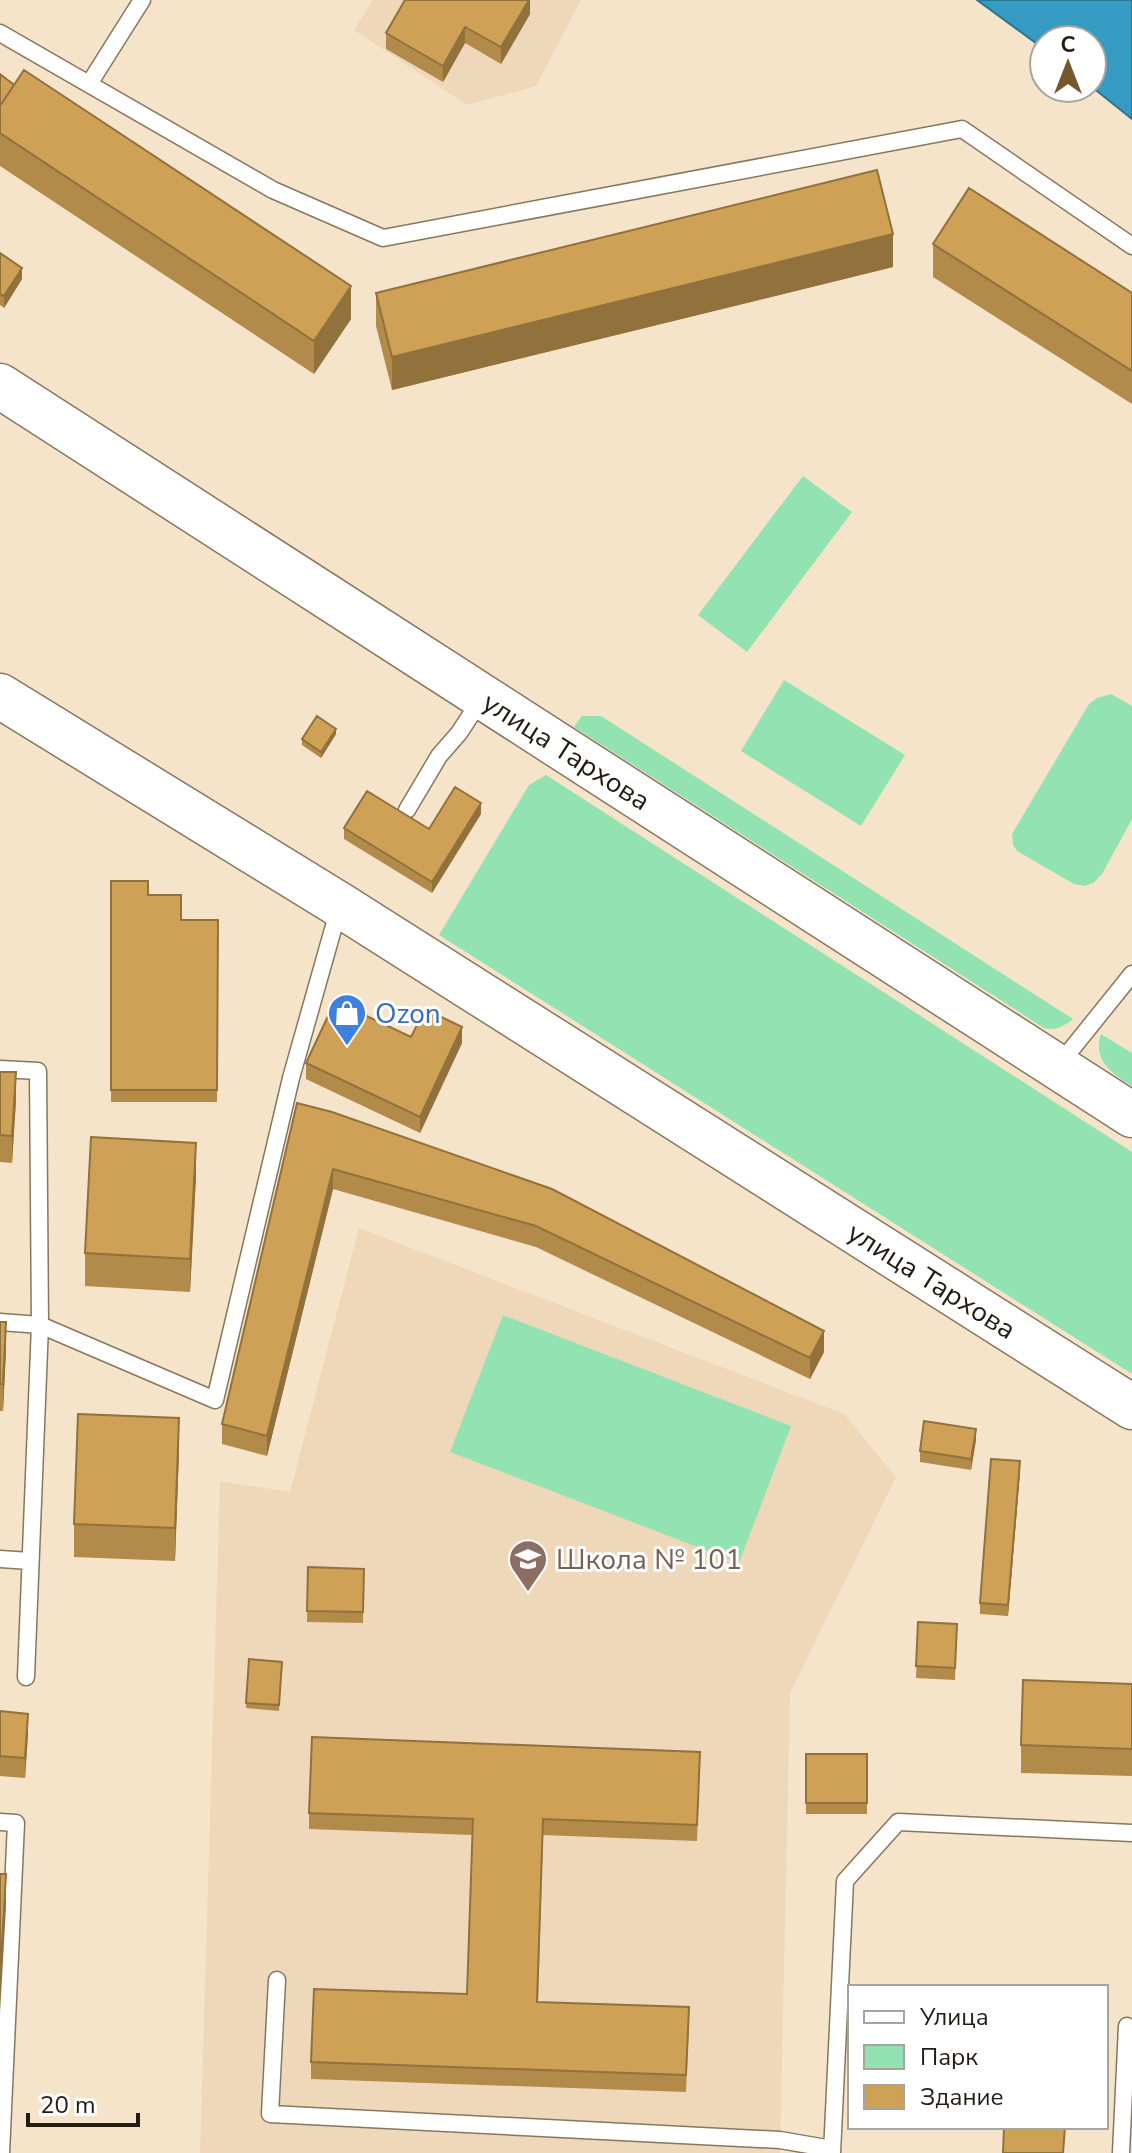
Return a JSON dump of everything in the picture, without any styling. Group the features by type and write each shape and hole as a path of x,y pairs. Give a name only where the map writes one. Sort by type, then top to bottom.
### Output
{"main road":[{"name":"улица Тархова","path":"0,386 1132,1115"},
{"name":"улица Тархова","path":"0,696 340,905 1132,1407"}],"lane":[{"path":"89,84 142,0"},
{"path":"0,33 273,190 383,238 962,129 1132,246"},
{"path":"407,810 439,756 483,697"},
{"path":"0,1322 40,1325 215,1400 291,1078 340,905"},
{"path":"1057,1067 1132,974"},
{"path":"0,1069 38,1071 40,1325 26,1677"},
{"path":"0,1559 30,1561"},
{"path":"0,1822 16,1823 1,2153"},
{"path":"277,1980 270,2114 780,2140 832,2151 845,1881 898,1822 1132,1833"},
{"path":"1121,2153 1127,2026"}],"shaded area":[{"path":"373,0 581,0 536,86 467,105 354,30"},
{"name":"Школа № 101","path":"359,1228 844,1414 896,1477 790,1693 780,2153 200,2153 220,1481 290,1492"}],"green space":[{"path":"803,476 852,512 747,652 698,615"},
{"path":"784,680 905,755 861,826 741,751"},
{"path":"1111,694 1132,706 1132,819 1102,874 1093,883 1084,886 1074,884 1017,851 1012,834 1089,704"},
{"path":"582,716 601,716 1073,1019 1060,1027 1044,1028 574,727"},
{"path":"546,775 1132,1152 1132,1374 439,935 529,785"},
{"path":"1101,1034 1132,1053 1132,1086 1111,1071 1102,1059 1099,1051"},
{"path":"503,1315 791,1426 739,1563 450,1452"}],"water":[{"path":"977,0 1132,0 1132,119 1108,100 1108,24 1028,24 1028,37"}],"building":[{"path":"405,0 529,0 501,47 465,27 443,66 386,33"},
{"path":"24,70 351,286 314,341 0,133 0,106"},
{"path":"0,74 14,85 0,106"},
{"path":"877,170 893,234 392,357 376,293"},
{"path":"969,188 1132,293 1132,371 933,244"},
{"path":"0,253 22,268 4,296 0,294"},
{"path":"317,716 336,729 321,752 302,739"},
{"path":"455,787 481,803 432,882 344,828 367,791 429,829"},
{"path":"111,881 148,881 148,895 181,895 181,920 218,920 217,1090 111,1090"},
{"path":"335,1001 411,1037 425,1009 462,1027 420,1117 306,1063"},
{"path":"0,1072 16,1072 12,1136 0,1135"},
{"path":"297,1103 332,1112 552,1189 824,1331 810,1358 536,1226 333,1169 267,1436 222,1424"},
{"path":"91,1137 196,1143 190,1259 85,1253"},
{"path":"0,1322 6,1322 3,1384 0,1384"},
{"path":"78,1414 179,1418 175,1528 74,1524"},
{"path":"924,1421 976,1429 971,1459 920,1451"},
{"path":"991,1459 1020,1461 1008,1605 980,1603"},
{"path":"308,1567 364,1569 363,1612 307,1611"},
{"path":"918,1622 957,1624 955,1668 916,1666"},
{"path":"249,1659 282,1662 279,1705 246,1703"},
{"path":"1023,1680 1132,1684 1132,1749 1021,1745"},
{"path":"0,1711 28,1714 25,1758 0,1756"},
{"path":"312,1737 700,1752 697,1825 543,1819 537,2002 689,2007 686,2075 311,2062 314,1989 467,1994 473,1819 309,1813"},
{"path":"806,1754 867,1754 867,1803 806,1803"},
{"path":"0,1874 6,1874 0,1980"},
{"path":"1004,2129 1065,2129 1063,2153 1003,2153"}],"place":[{"name":"Ozon","path":"347,1047"},
{"name":"Школа № 101","path":"528,1593"}]}
